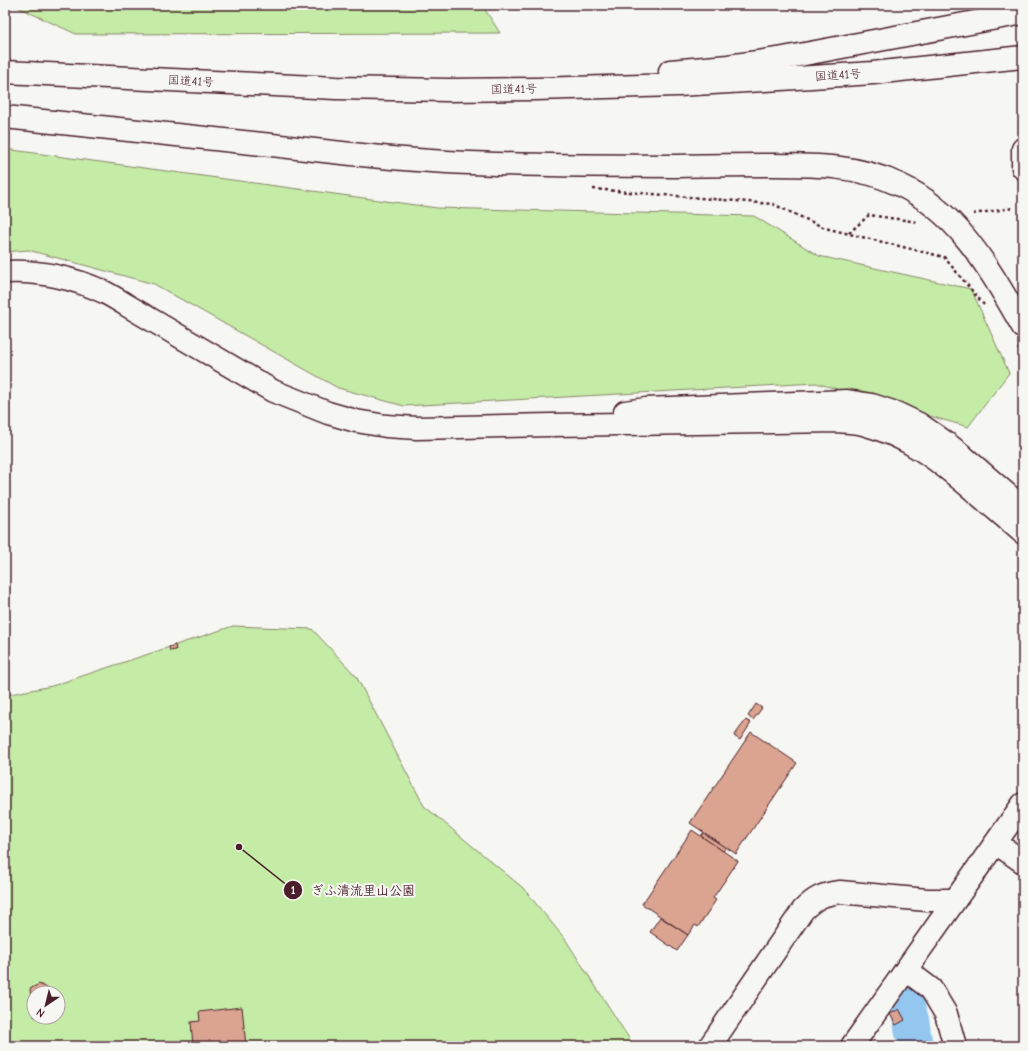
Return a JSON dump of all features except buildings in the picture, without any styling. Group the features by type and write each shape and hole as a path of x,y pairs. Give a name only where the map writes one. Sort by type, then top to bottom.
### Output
{"main road":[{"path":"448,90 491,81 602,77 728,66 778,59 1017,14"},
{"name":"国道41号","path":"5,72 328,88 448,90 678,85 1014,63"},
{"name":"国道41号","path":"5,84 344,99 457,101 623,99 677,97 781,89 1014,63"},
{"path":"5,117 380,157 446,162 625,166 791,165 827,166 850,169 875,175 900,185 924,198 945,214 980,256 996,281 1019,336"},
{"path":"1023,149 1023,168"},
{"path":"5,272 31,272 55,276 104,292 273,392 328,413 356,421 386,426 417,428 839,421 862,423 903,438 924,450 944,465 1023,533"},
{"path":"551,425 646,408 847,401 872,405 896,413 919,424 957,452 1023,508"},
{"path":"852,1046 1023,804"},
{"path":"996,843 1023,862"},
{"path":"710,1046 802,910 818,897 828,893 840,892 927,900 955,900"},
{"path":"906,970 931,989 946,1014 955,1046"}],"path":[{"path":"590,188 773,204 826,228 944,257 989,311"},
{"path":"970,215 1013,208"},
{"path":"849,234 869,215 921,222"},
{"path":"1019,336 1023,354"}],"green space":[{"path":"13,5 482,5 500,33 76,34"},
{"path":"5,149 437,208 754,216 819,256 971,289 1009,373 968,427 816,383 404,406 338,388 154,284 28,250 5,252"},
{"path":"233,626 312,629 356,676 424,806 523,888 565,939 634,1046 5,1046 5,695 52,686"}],"waterway":[{"path":"906,1004 911,1020 915,1046"}],"place":[{"name":"ぎふ清流里山公園","path":"239,847"}]}
